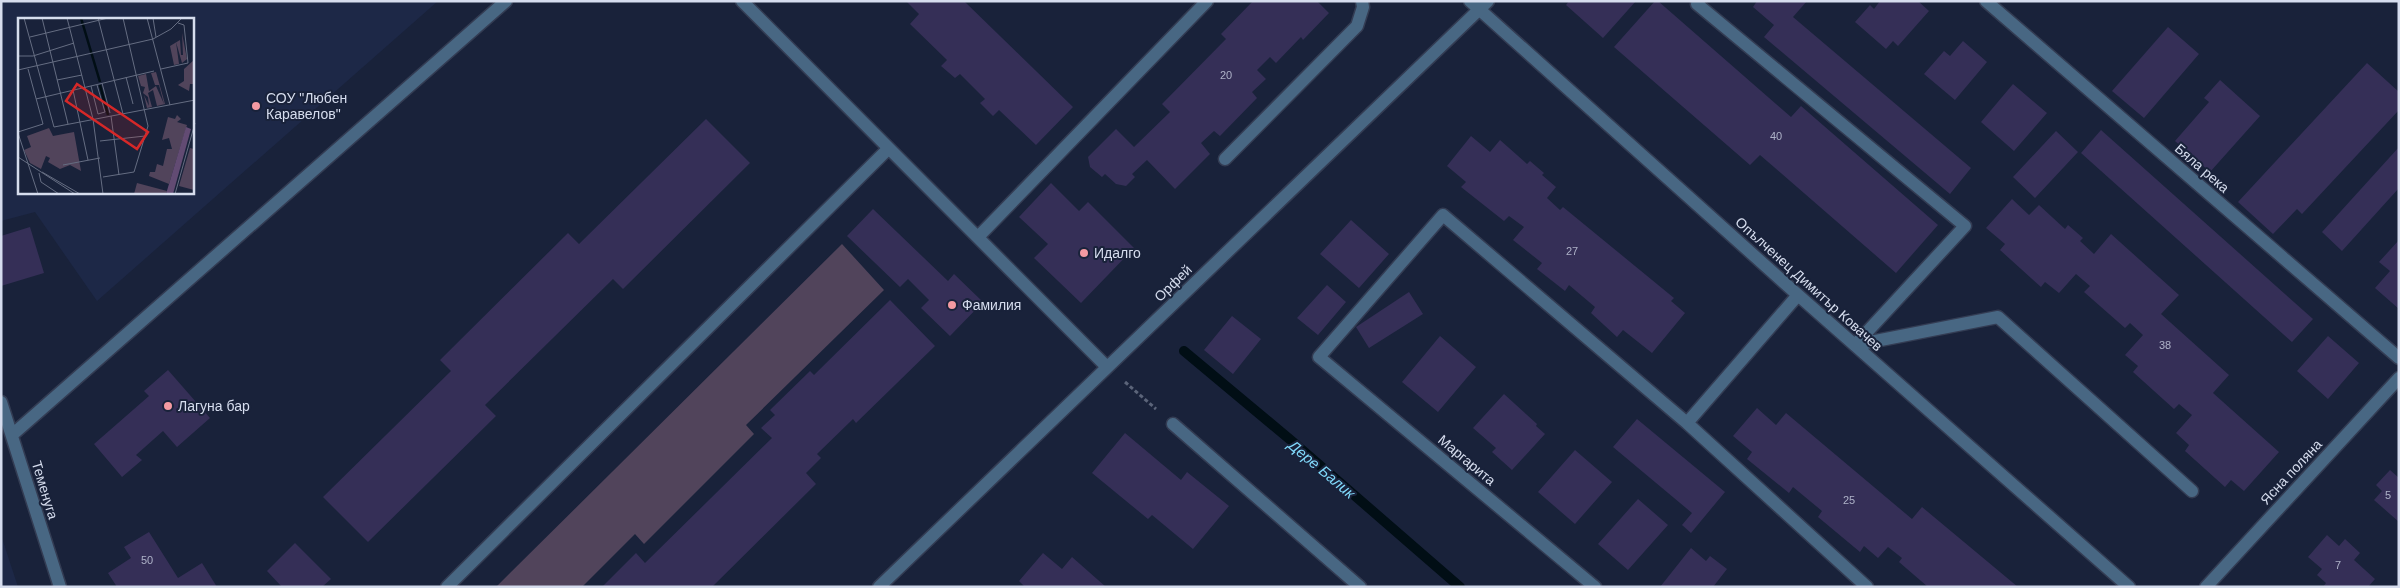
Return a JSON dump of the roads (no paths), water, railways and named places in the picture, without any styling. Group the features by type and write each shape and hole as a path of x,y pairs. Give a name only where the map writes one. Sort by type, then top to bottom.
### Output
{"street":[{"path":"12,435 506,1"},
{"path":"742,1 1107,366"},
{"path":"978,237 1207,1"},
{"path":"1225,159 1357,26 1364,7 1362,1"},
{"path":"1700,1 1698,4 1965,226 1855,345"},
{"name":"Бяла река","path":"1986,1 2399,358"},
{"name":"Опълченец Димитър Ковачев","path":"1479,4 1798,295 2130,587"},
{"name":"Орфей","path":"879,587 1479,4"},
{"path":"447,587 888,149"},
{"name":"Маргарита","path":"1595,587 1319,357 1443,215 1687,422"},
{"path":"1798,295 1687,422 1867,587"},
{"path":"1855,345 1998,316 2192,490"},
{"name":"Ясна поляна","path":"2206,587 2399,378"},
{"name":"Теменуга","path":"1,402 60,587"},
{"path":"1173,424 1360,587"}],"waterway":[{"name":"Дере Балик","path":"1184,351 1293,442 1460,587"}],"place":[{"name":"СОУ \"Любен Каравелов\"","path":"256,106"},
{"name":"Идалго","path":"1084,253"},
{"name":"Фамилия","path":"952,305"},
{"name":"Лагуна бар","path":"168,406"}]}
